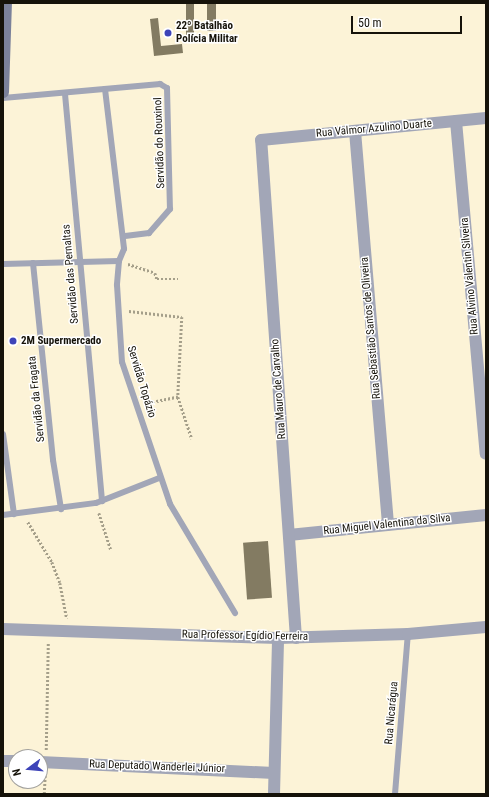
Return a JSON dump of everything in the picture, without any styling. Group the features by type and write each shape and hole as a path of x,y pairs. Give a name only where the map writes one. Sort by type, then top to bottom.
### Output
{"main road":[{"path":"3,92 6,3"}],"street":[{"name":"Rua Valmor Azulino Duarte","path":"261,140 486,118"},
{"name":"Rua Alvino Valentin Silveira","path":"456,121 486,454"},
{"name":"Rua Sebastião Santos de Oliveira","path":"355,131 388,525"},
{"name":"Rua Mauro de Carvalho","path":"261,140 296,638"},
{"name":"Rua Miguel Valentina da Silva","path":"289,535 486,515"},
{"name":"Rua Professor Egídio Ferreira","path":"3,629 296,638 408,634 486,627"},
{"path":"274,794 278,638"},
{"name":"Rua Deputado Wanderlei Júnior","path":"48,762 274,773"}],"lane":[{"name":"Servidão do Rouxinol","path":"3,98 64,94 160,84 168,92 170,209 149,233 123,236"},
{"name":"Servidão Topázio","path":"105,89 124,249 120,261 117,310 122,362 159,478 180,524 235,612"},
{"name":"Servidão das Pernaltas","path":"64,94 80,262 99,502"},
{"path":"3,264 120,261"},
{"name":"Servidão da Fragata","path":"33,263 53,460 61,509"},
{"path":"3,434 18,514"},
{"path":"3,515 61,509 99,502 159,478"},
{"name":"Rua Nicarágua","path":"395,794 408,634"}],"path":[{"path":"120,261 156,273 157,279 178,279"},
{"path":"117,310 182,317 178,397 192,439"},
{"path":"137,406 178,397"},
{"path":"99,502 111,549"},
{"path":"18,514 52,562 64,597 69,632"},
{"path":"44,749 49,631"}],"building":[{"path":"186,3 194,3 194,35 186,35"},
{"path":"207,3 216,3 216,31 207,31"},
{"path":"158,18 161,46 182,44 183,53 154,56 150,19"},
{"path":"268,541 272,598 247,600 243,543"}],"place":[{"name":"22º Batalhão Polícia Militar","path":"168,33"},
{"name":"2M Supermercado","path":"13,341"}]}
